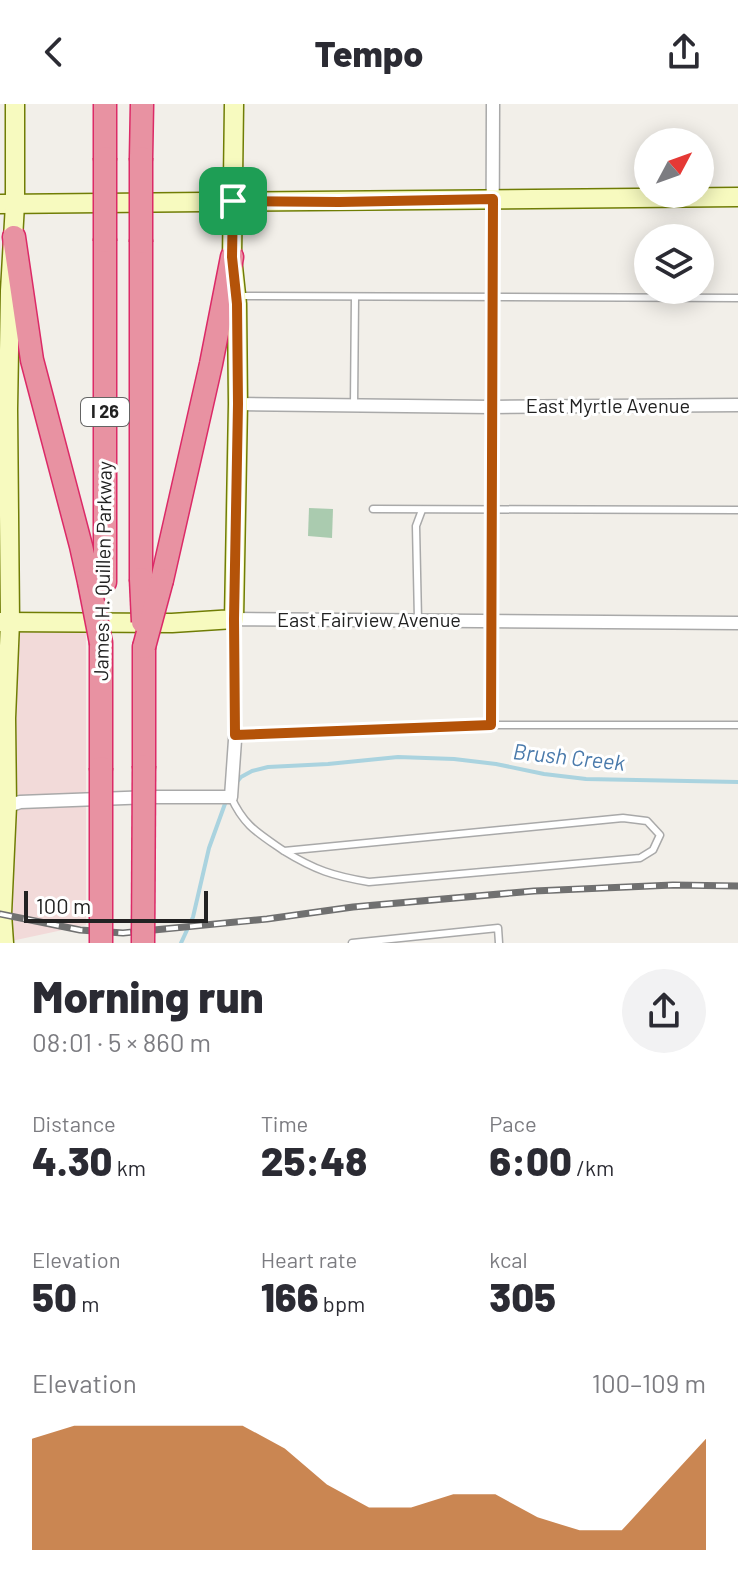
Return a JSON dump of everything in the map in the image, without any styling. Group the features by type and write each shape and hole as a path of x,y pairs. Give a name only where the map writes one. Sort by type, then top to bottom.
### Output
{"highway":[{"name":"James H. Quillen Parkway","path":"101,943 101,652 105,614 97,582 105,104"},
{"name":"James H. Quillen Parkway","path":"142,104 141,242 151,579"},
{"path":"14,237 32,360 81,546 97,582"},
{"path":"143,943 144,655 151,579 211,364 232,257"}],"street":[{"path":"4,943 1,918 5,312 14,237 8,204 15,104"},
{"path":"3,808 20,802 92,798 231,797 235,735 238,404 236,296 232,257 234,104"},
{"path":"491,725 493,104"},
{"path":"8,204 738,197"},
{"name":"East Myrtle Avenue","path":"238,404 492,407 738,405"},
{"name":"East Fairview Avenue","path":"5,622 172,623 234,619 738,623"}],"lane":[{"path":"236,296 738,298"},
{"path":"354,405 355,297"},
{"path":"373,509 738,510"},
{"path":"418,620 416,526 422,510"},
{"path":"235,735 491,725 738,725"},
{"path":"231,797 239,814 251,828 284,851 334,876 369,882 640,858 653,850 660,835 647,821 623,818 284,851"},
{"path":"352,943 498,928 499,943"}],"shaded area":[{"path":"0,629 86,629 86,925 2,943 0,943"}],"green space":[{"path":"309,508 333,509 332,538 308,536"}],"waterway":[{"name":"Brush Creek","path":"236,783 252,771 268,767 398,757 454,759 586,779 738,782"},
{"name":"Brush Creek","path":"181,943 193,917 209,848 226,801"}],"railway":[{"path":"0,914 80,930 123,933 353,907 534,891 673,885 738,886"}],"route":[{"path":"493,199 491,725 235,735 238,404 233,201 493,199"}]}
